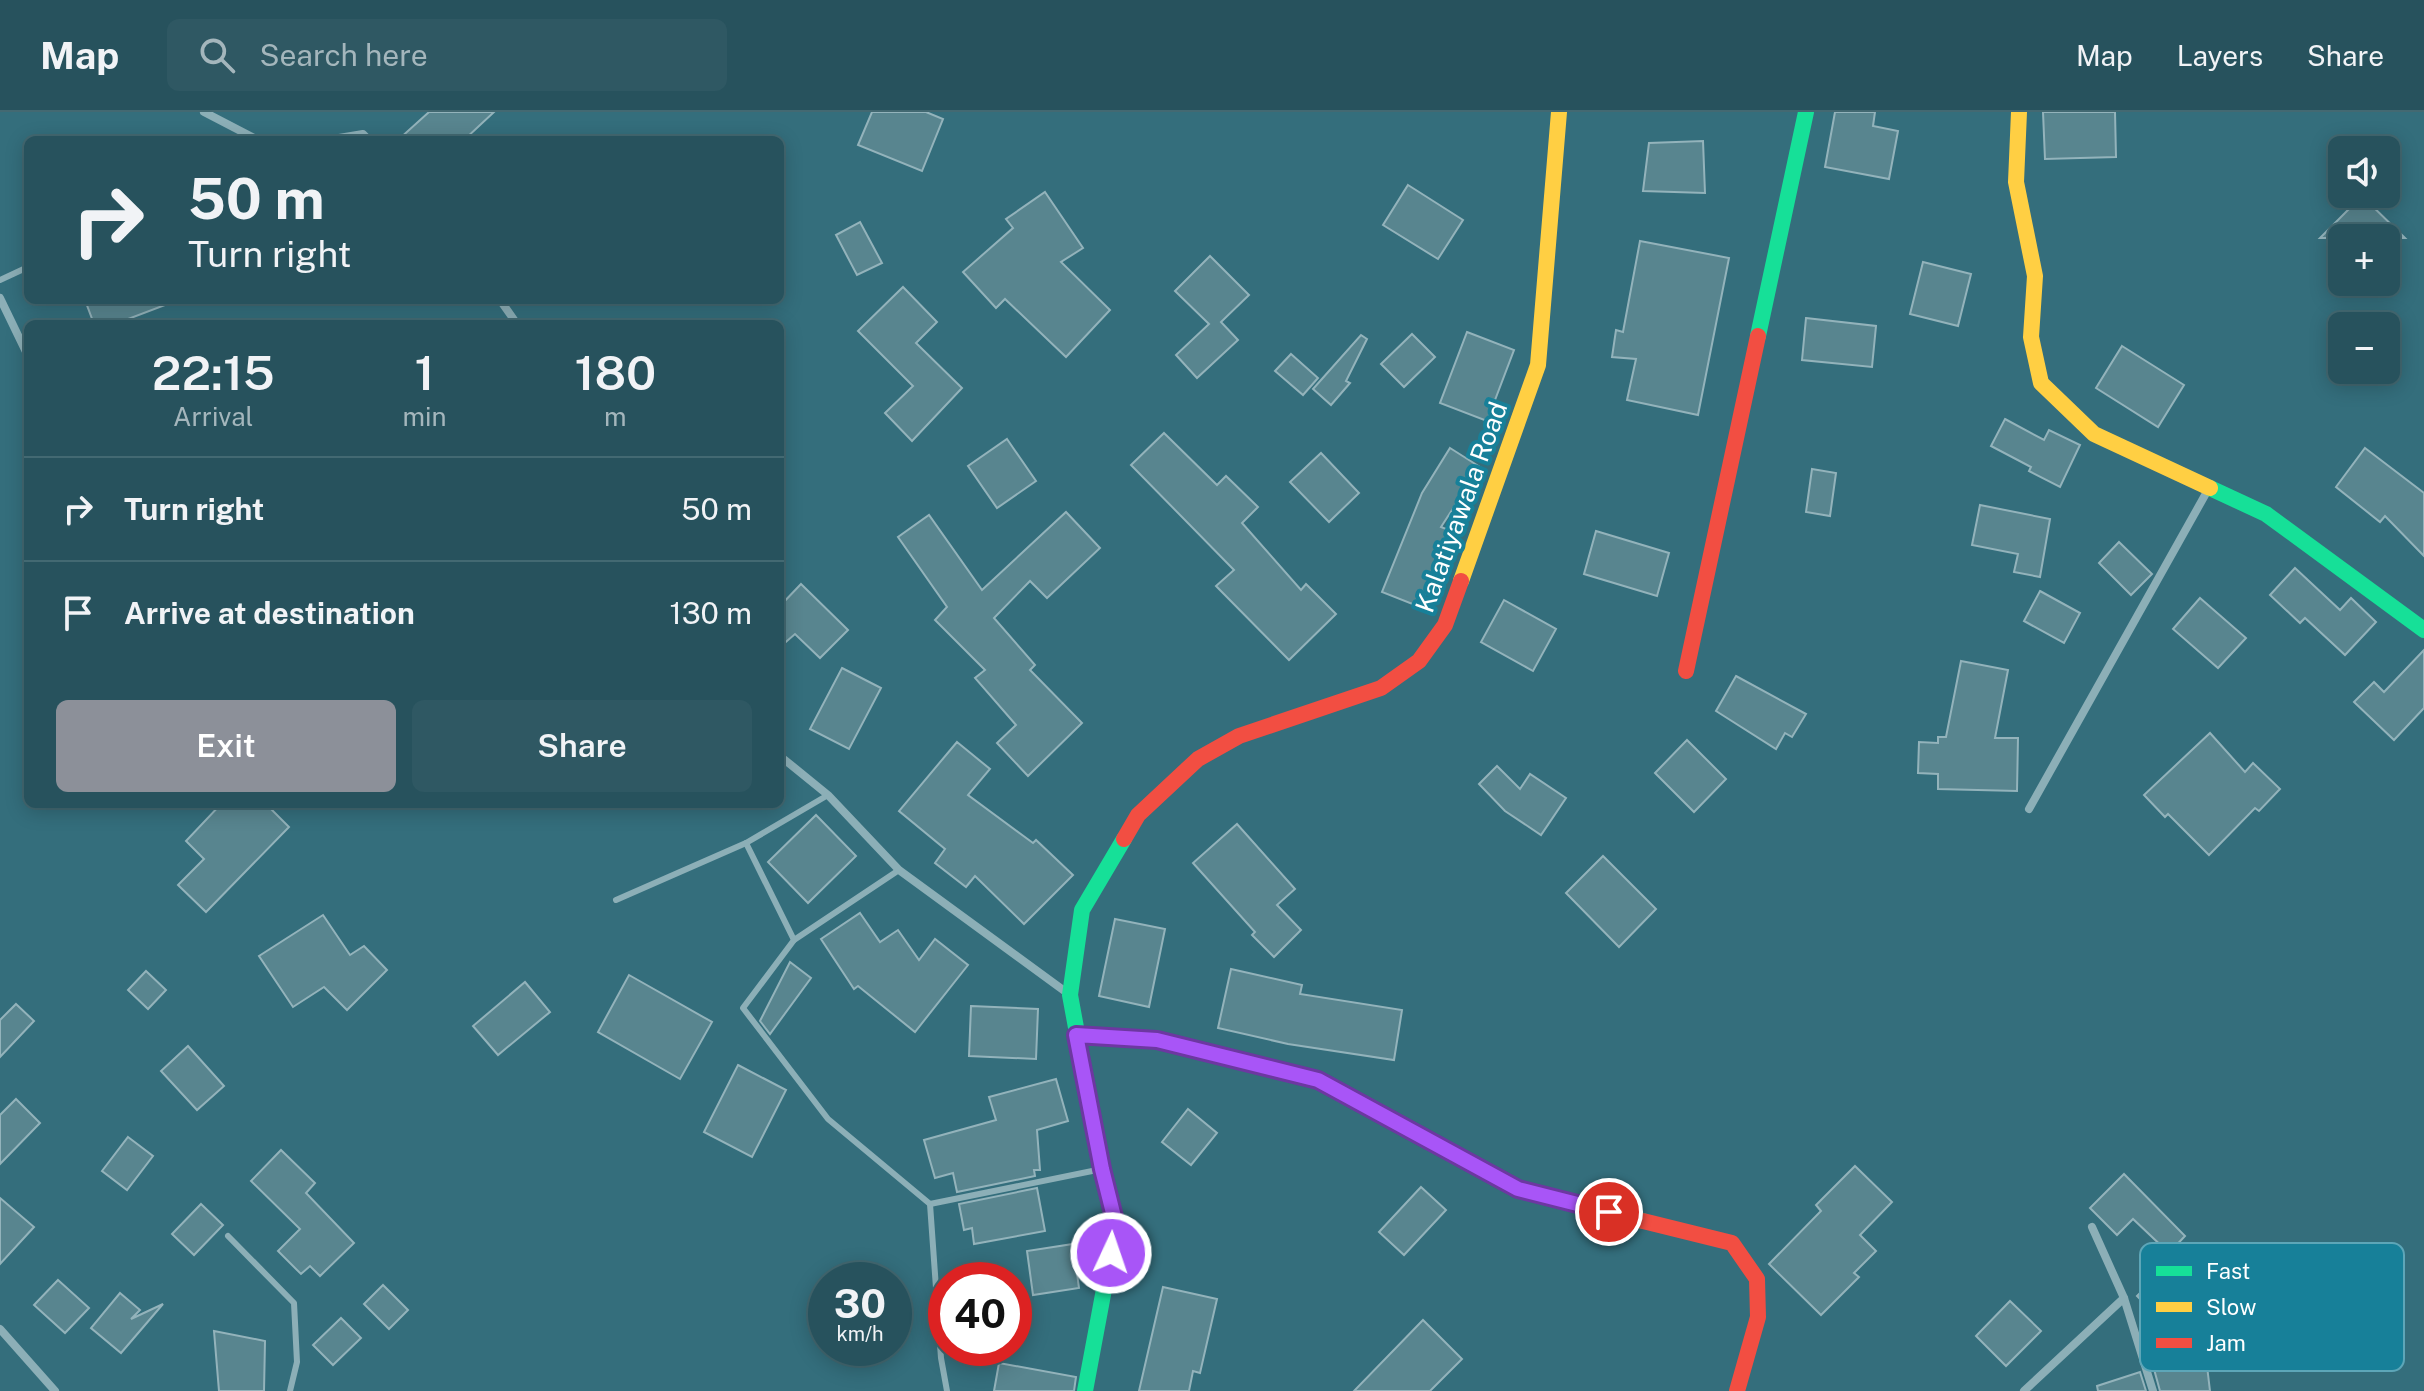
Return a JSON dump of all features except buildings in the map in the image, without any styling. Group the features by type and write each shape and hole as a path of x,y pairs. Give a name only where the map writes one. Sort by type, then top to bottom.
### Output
{"street":[{"path":"204,112 250,136"},
{"name":"Kalatiyawala Road","path":"1085,1391 1116,1225 1102,1169 1070,995 1082,910 1138,815 1198,759 1239,736 1381,688 1419,661 1445,625 1538,365 1559,112"},
{"path":"1686,671 1806,112"},
{"path":"2019,112 2016,182 2035,276 2031,337 2041,383 2094,434 2266,514 2424,630"},
{"path":"0,298 24,348"},
{"path":"2029,809 2209,488"},
{"path":"784,759 828,795 899,870 1070,995"},
{"path":"1076,1035 1157,1040 1318,1080 1518,1189 1732,1243 1757,1279 1758,1317 1737,1391"},
{"path":"2092,1227 2124,1298 2140,1349"},
{"path":"2024,1391 2124,1298"},
{"path":"0,1329 55,1391"},
{"path":"2147,1371 2153,1391"}],"lane":[{"path":"0,280 24,269"},
{"path":"616,900 746,843 828,795"},
{"path":"746,843 794,940"},
{"path":"899,870 794,940 743,1008 828,1119 930,1204 941,1358 947,1391"},
{"path":"930,1204 1102,1169"},
{"path":"228,1236 294,1303 297,1362 290,1391"}],"traffic: fast":[{"path":"1758,336 1806,112"},
{"path":"2210,488 2266,514 2424,630"},
{"path":"1085,1391 1116,1225 1102,1169 1070,995 1082,910 1124,839"},
{"path":"1076,1035 1157,1040 1318,1080 1518,1189 1643,1221"}],"traffic: slow":[{"path":"1461,581 1538,365 1559,112"},
{"path":"2019,112 2016,182 2035,276 2031,337 2041,383 2094,434 2210,488"}],"traffic: jam":[{"path":"1686,671 1758,336"},
{"path":"1124,839 1138,815 1198,759 1239,736 1381,688 1419,661 1445,625 1461,581"},
{"path":"1643,1221 1732,1243 1757,1279 1758,1317 1737,1391"}],"route":[{"path":"1111,1253 1116,1225 1076,1035 1157,1040 1318,1080 1518,1189 1609,1212"}]}
